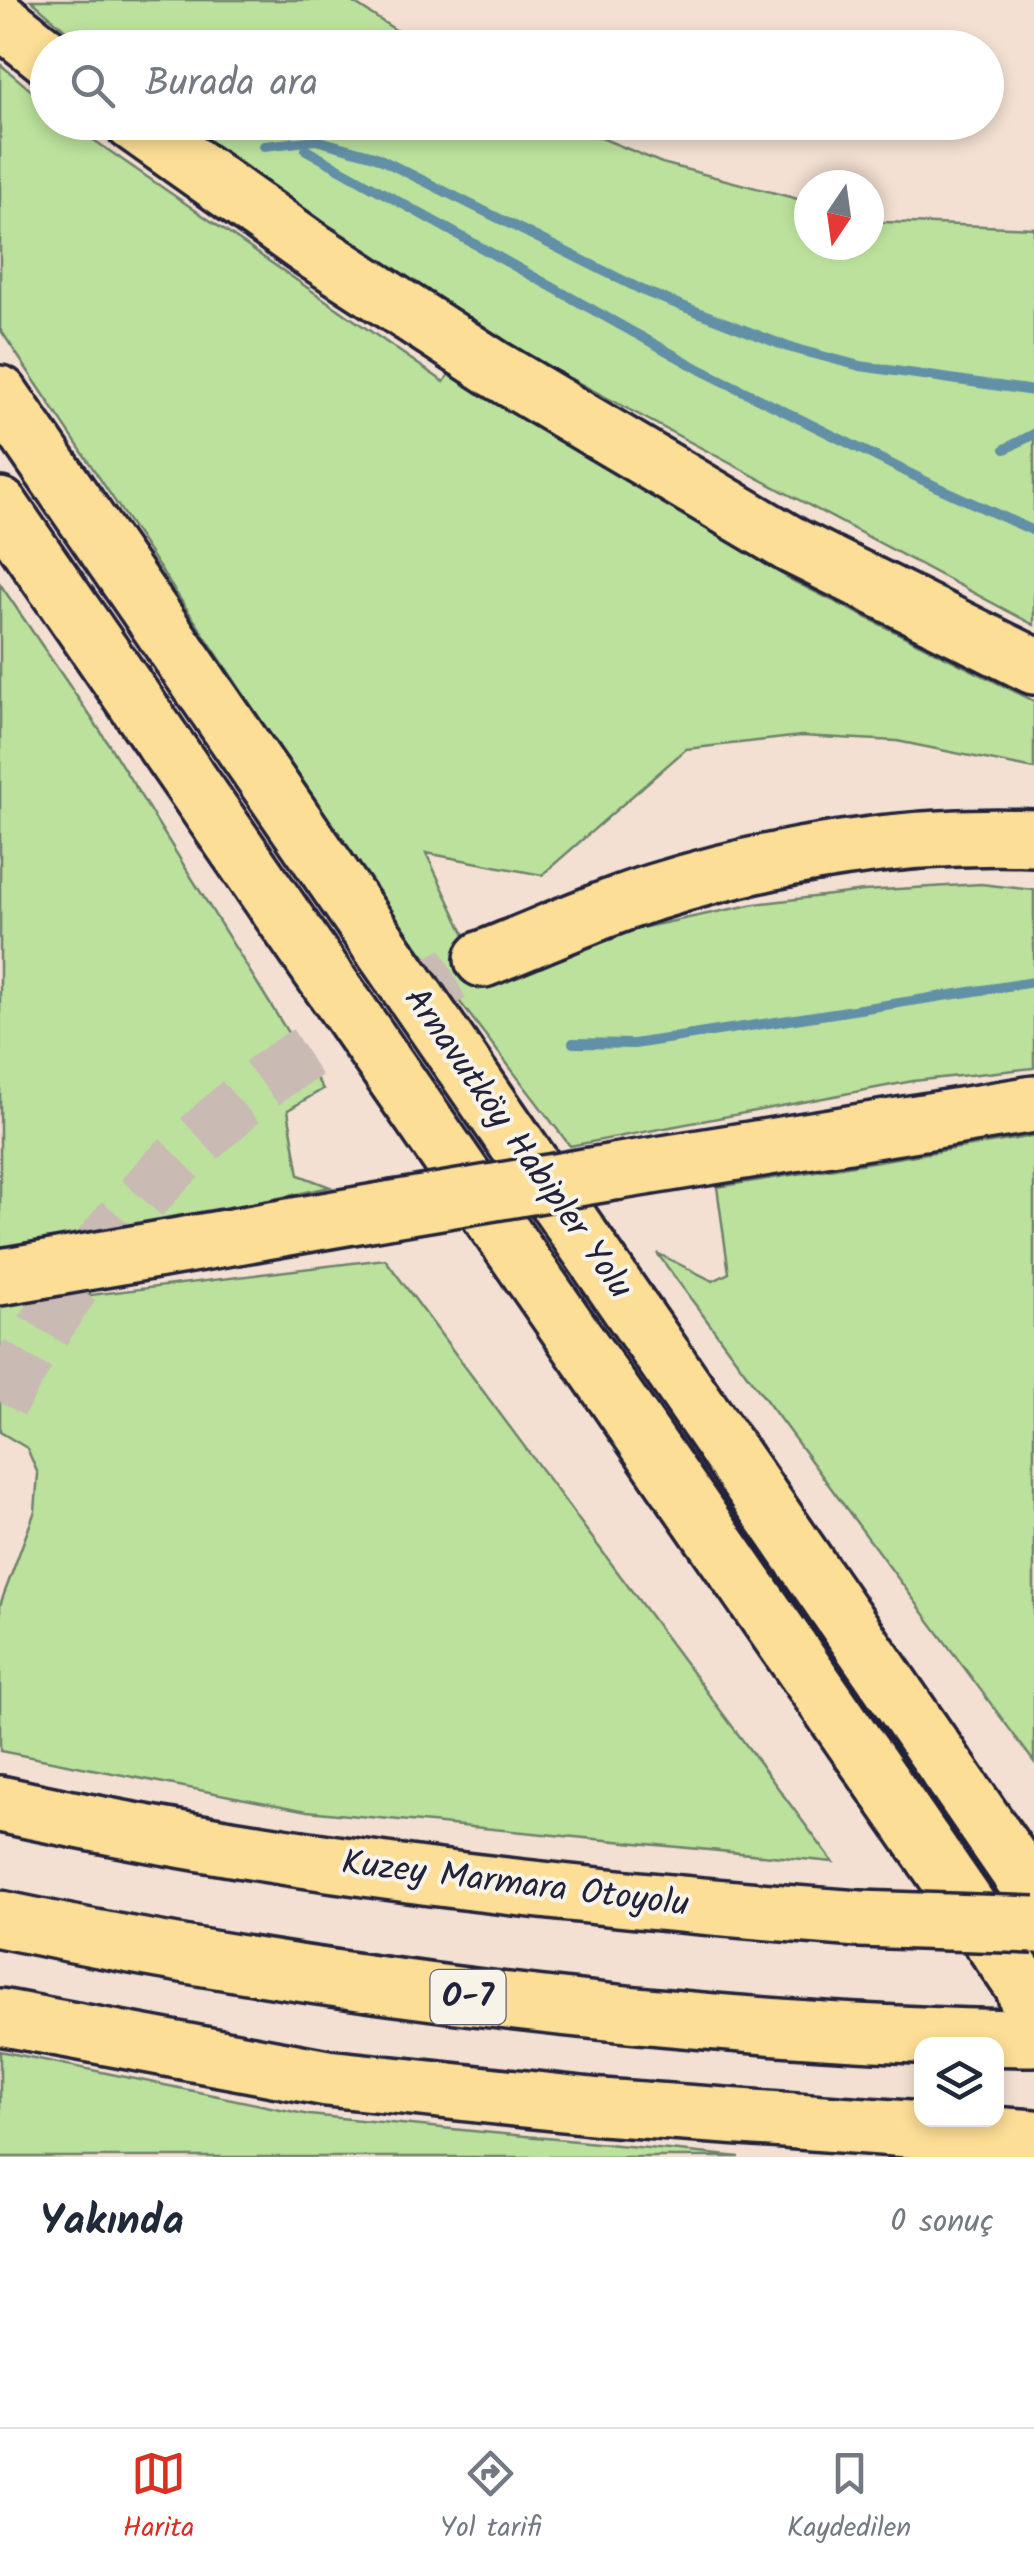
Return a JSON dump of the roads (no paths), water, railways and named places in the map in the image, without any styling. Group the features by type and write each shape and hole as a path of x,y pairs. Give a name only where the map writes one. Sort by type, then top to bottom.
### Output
{"highway":[{"path":"0,19 30,43"},
{"path":"157,140 309,248 495,369 794,546 1034,666"},
{"name":"Arnavutköy Habipler Yolu","path":"0,394 1034,1894"},
{"name":"Arnavutköy Habipler Yolu","path":"0,506 1030,2003"},
{"path":"483,959 651,893 734,868 845,848 990,836 1034,838"},
{"path":"0,1277 1034,1104"},
{"name":"Kuzey Marmara Otoyolu","path":"0,1804 269,1856 622,1901 858,1920 1034,1925"},
{"name":"O-7","path":"0,1919 284,1972 508,2002 730,2024 940,2038 1034,2038"},
{"path":"0,2017 327,2078 601,2107 1018,2137"}],"waterway":[{"path":"264,146 316,140 374,156 646,292 788,347 860,366 1034,391"},
{"path":"306,150 701,370 1034,531"},
{"path":"1005,449 1034,434"},
{"path":"573,1043 634,1044 1034,982"}],"tunnel":[{"path":"0,1402 97,1252 152,1186 218,1122 263,1082 321,1044 483,959"}]}
